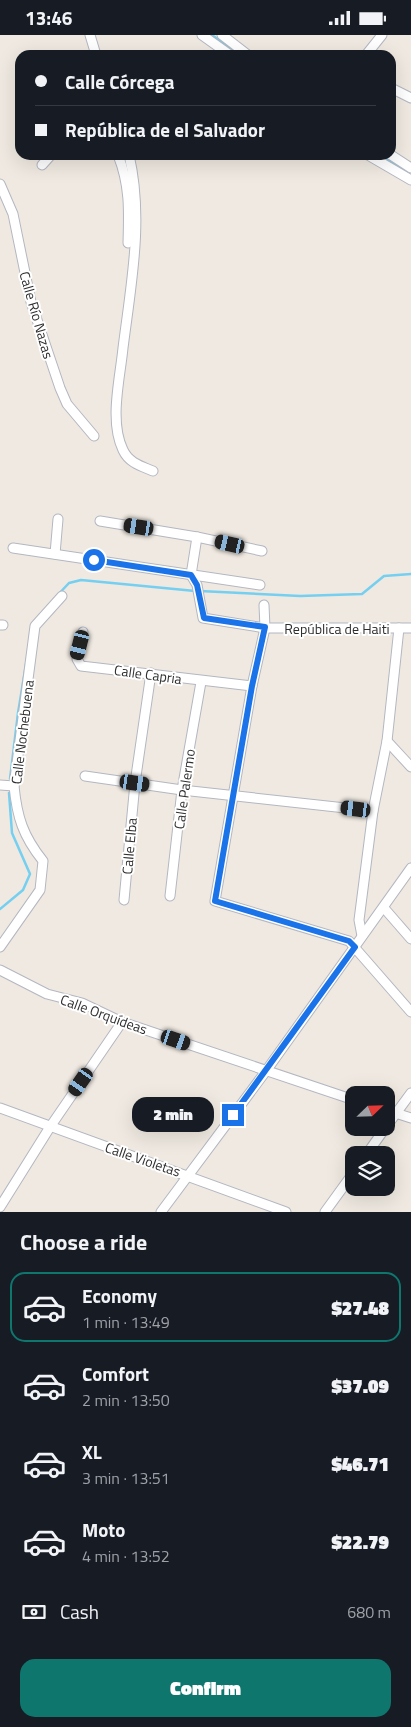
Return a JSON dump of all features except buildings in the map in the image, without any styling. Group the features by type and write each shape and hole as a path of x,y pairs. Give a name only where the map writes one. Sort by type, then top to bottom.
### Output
{"street":[{"path":"90,35 94,50"},
{"path":"202,35 223,50"},
{"path":"222,35 242,50"},
{"path":"370,50 382,35"},
{"path":"396,91 411,99"},
{"path":"396,158 411,168"},
{"path":"42,165 46,160"},
{"path":"121,160 129,193 128,243"},
{"path":"130,160 136,197 136,243 120,379 117,423 120,441 129,459 153,471"},
{"path":"377,160 411,180"},
{"name":"Calle Río Nazas","path":"0,184 3,197 16,223 31,302 44,345 67,404 94,436"},
{"path":"55,554 58,519"},
{"path":"100,521 197,537 262,551"},
{"path":"191,575 197,537"},
{"path":"13,548 260,585"},
{"name":"República de Haiti","path":"191,575 197,585 204,618 265,627 411,628"},
{"name":"Calle Nochebuena","path":"0,947 40,890 43,861 28,842 16,812 14,786 35,626 62,596"},
{"path":"264,605 265,627 252,686 215,901 349,941 411,1012"},
{"path":"362,936 359,920 373,811 386,741 399,628"},
{"name":"Calle Capria","path":"83,632 76,659 80,666 151,673 202,682 252,686"},
{"name":"Calle Elba","path":"124,900 135,783 151,673"},
{"name":"Calle Palermo","path":"170,896 182,790 202,682"},
{"path":"386,741 411,767"},
{"path":"85,776 182,790 373,811"},
{"path":"0,785 14,786"},
{"path":"162,1212 384,908 411,868"},
{"path":"384,908 411,939"},
{"name":"Calle Orquídeas","path":"0,970 47,994 82,1003 122,1022 345,1097"},
{"path":"0,1207 50,1127 122,1022"},
{"path":"411,1093 396,1114 411,1119"},
{"name":"Calle Violetas","path":"0,1108 286,1212"},
{"path":"325,1212 345,1184"}],"waterway":[{"path":"212,35 232,50"},
{"path":"388,160 406,172"},
{"path":"200,591 300,596 362,594 384,576 411,574"},
{"path":"53,600 69,583 81,580 195,591"},
{"path":"10,779 18,713 32,628"},
{"path":"0,909 23,890 30,874 12,833 9,793"}],"route":[{"path":"94,560 191,575 197,585 204,618 265,627 252,686 215,901 349,941 355,947 233,1115"}]}
